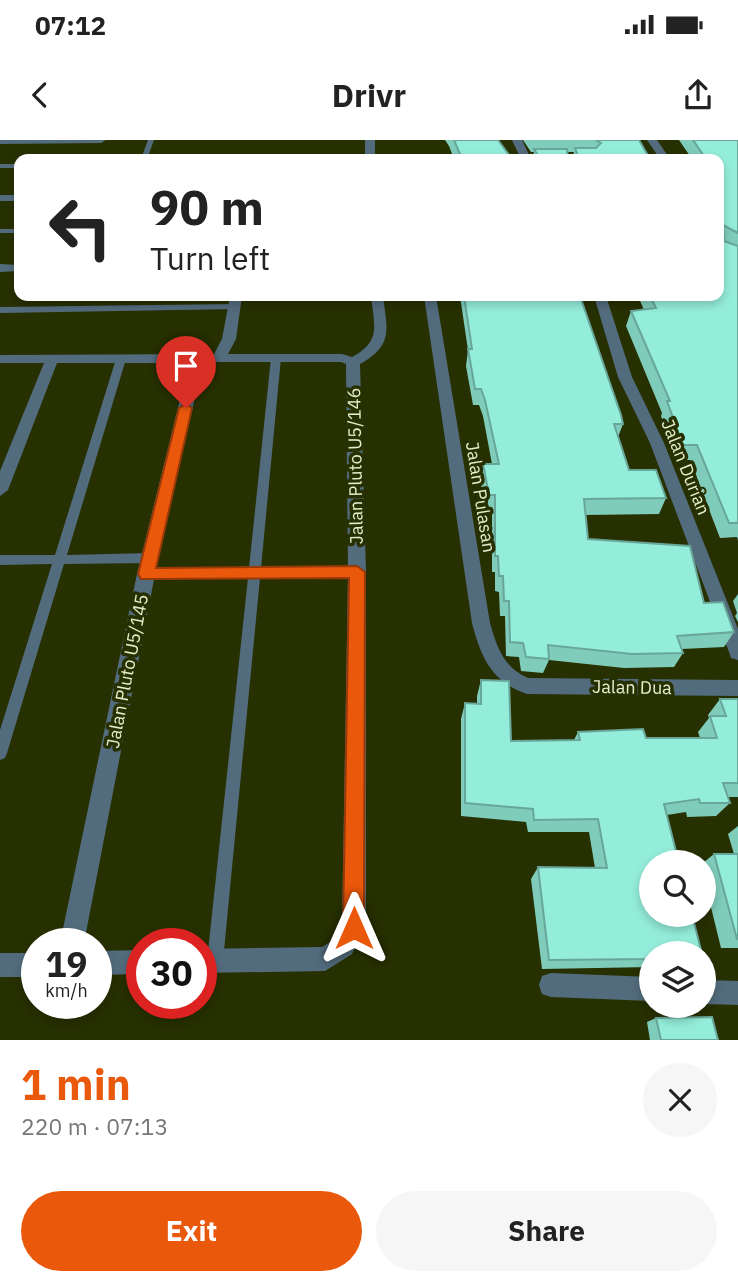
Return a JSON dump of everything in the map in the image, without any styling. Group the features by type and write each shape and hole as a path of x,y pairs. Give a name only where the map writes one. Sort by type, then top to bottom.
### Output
{"street":[{"path":"0,141 100,140"},
{"path":"219,358 229,339 235,301"},
{"path":"0,359 342,358 353,362 371,353 381,339 377,301"},
{"name":"Jalan Pulasan","path":"431,301 481,623 496,664 510,680 527,686"},
{"name":"Jalan Durian","path":"602,301 625,377 657,443 738,652"},
{"name":"Jalan Pluto U5/145","path":"75,928 149,566 197,358"},
{"path":"0,490 52,359"},
{"name":"Jalan Pluto U5/146","path":"217,961 325,959 344,946 354,928 357,572 353,362"},
{"name":"Jalan Dua","path":"527,686 738,688"},
{"path":"0,965 21,965"},
{"path":"551,985 639,989"},
{"path":"716,992 738,993"}],"lane":[{"path":"0,310 235,301"},
{"path":"212,928 254,573 276,358"},
{"path":"0,752 121,359"},
{"path":"0,560 61,559 254,573 357,572"}],"building":[{"path":"454,140 498,140 508,154 460,154"},
{"path":"596,140 639,140 647,154 577,154 575,148 596,148 601,143"},
{"path":"693,140 738,140 738,233 724,226 724,154 703,154"},
{"path":"534,149 567,149 568,154 537,154"},
{"path":"724,241 738,246 738,523 729,523 697,445 683,445 667,401 670,401 631,311 656,308 652,301 724,301"},
{"path":"465,301 582,301 621,415 623,424 614,424 629,470 656,470 666,498 584,499 588,539 690,546 704,603 723,602 734,632 677,636 683,653 632,654 548,645 549,659 526,657 523,643 510,642 509,601 504,601 503,576 499,576 498,556 495,556 495,495 489,495 483,464 499,464 485,400 481,389 475,389 468,349 472,349"},
{"path":"481,680 509,681 511,741 580,740 578,732 643,729 646,738 717,738 710,716 726,716 720,699 738,699 738,783 723,783 730,803 700,803 699,799 664,804 676,850 639,850 639,927 695,927 699,941 639,941 639,959 549,960 538,867 607,868 598,819 534,820 533,809 465,803 465,703 481,704"},
{"path":"716,854 738,854 737,939 716,861"},
{"path":"656,1018 712,1018 718,1040 661,1040"}],"route":[{"path":"186,408 146,574 357,572 354,928"}]}
